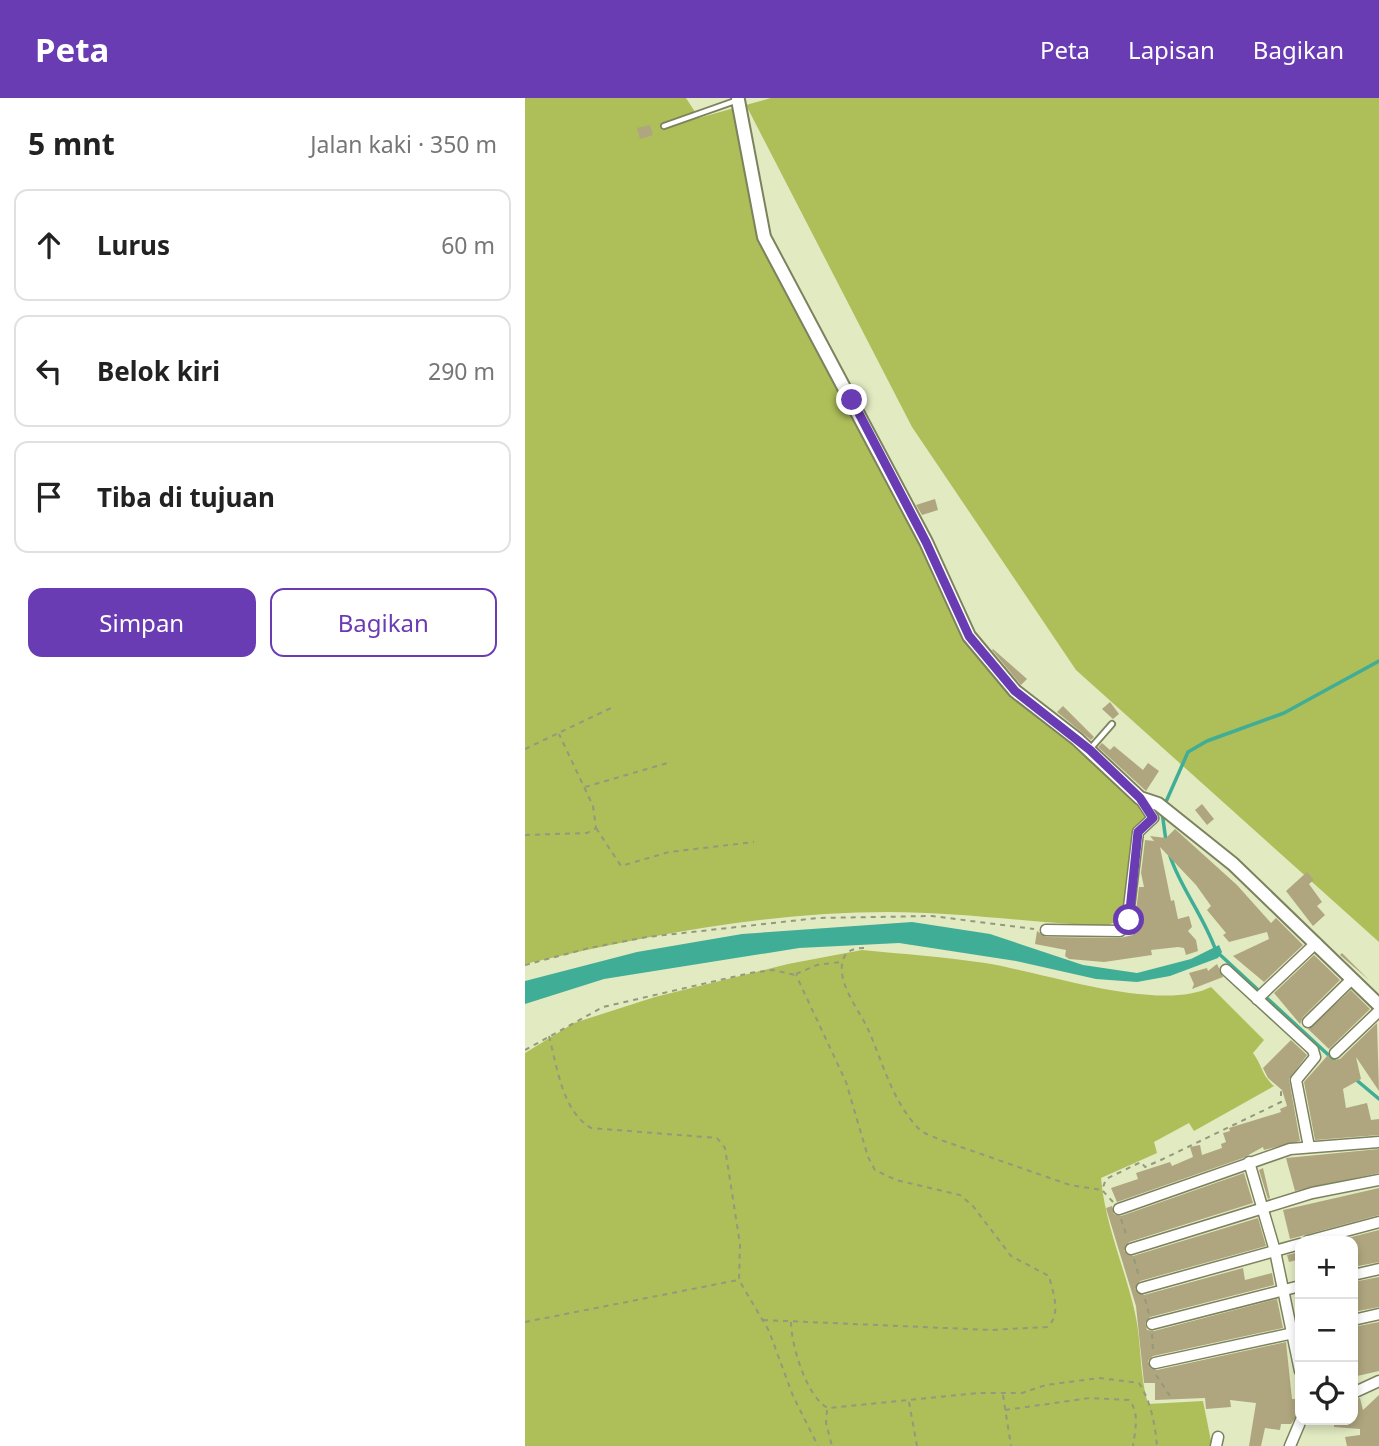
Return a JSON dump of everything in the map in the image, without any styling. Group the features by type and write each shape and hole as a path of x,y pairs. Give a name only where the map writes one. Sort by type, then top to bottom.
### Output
{"street":[{"path":"738,99 764,237 926,542 969,636 1015,691 1090,750 1140,798 1153,818 1138,832 1127,924 1120,931 1046,930"},
{"path":"1140,798 1163,808 1233,864 1275,908 1316,943 1379,1005"},
{"path":"1263,994 1316,943"},
{"path":"1226,970 1263,994 1313,1051 1315,1057 1296,1083 1309,1147"},
{"path":"1308,1022 1352,979"},
{"path":"1335,1053 1379,1011"},
{"path":"1119,1209 1290,1149 1379,1142"},
{"path":"1249,1162 1275,1251 1283,1290 1295,1324"},
{"path":"1131,1249 1312,1193 1379,1180"},
{"path":"1327,1236 1379,1222"},
{"path":"1142,1287 1295,1245"},
{"path":"1358,1274 1379,1269"},
{"path":"1152,1324 1295,1287"},
{"path":"1358,1319 1379,1314"},
{"path":"1155,1363 1295,1333"},
{"path":"1358,1391 1379,1381"},
{"path":"1290,1446 1298,1425"}],"lane":[{"path":"664,126 738,99"},
{"path":"1090,750 1112,724"}],"path":[{"path":"525,749 613,707"},
{"path":"559,734 593,806 596,828 621,866 670,852 754,842"},
{"path":"585,787 671,762"},
{"path":"525,835 587,833 596,828"},
{"path":"525,965 589,948 647,937 818,918 932,916 1046,930"},
{"path":"864,948 850,950 842,963 846,985 870,1034 879,1062 902,1106 923,1133 1070,1185 1102,1190 1119,1209 1142,1287"},
{"path":"525,1050 585,1015 622,1002 750,973 773,970 796,975 817,965 842,963"},
{"path":"763,1320 991,1330 1047,1327 1052,1323 1055,1310 1049,1276 1011,1256 973,1206 960,1195 896,1180 875,1170 868,1157 846,1082 796,975"},
{"path":"549,1036 569,1103 578,1120 591,1128 717,1138 725,1149 740,1244 739,1280 763,1320 793,1396 818,1446"},
{"path":"1102,1190 1102,1184 1113,1175 1142,1162 1145,1167 1163,1160 1281,1102 1281,1092 1296,1083"},
{"path":"525,1322 739,1280"},
{"path":"791,1321 794,1350 802,1369 821,1405 828,1408 866,1402 909,1401 978,1393 1003,1394 1099,1378 1139,1383 1152,1410 1157,1446"},
{"path":"1155,1363 1157,1378 1172,1399"},
{"path":"1003,1394 1011,1446"},
{"path":"1005,1410 1090,1398 1129,1400 1134,1406 1136,1422 1133,1446"},
{"path":"909,1401 917,1446"},
{"path":"828,1408 825,1413 832,1446"}],"green space":[{"path":"525,98 686,98 699,118 734,108 755,230 872,447 966,639 1141,803 1147,817 1132,832 1124,912 1115,922 1106,926 915,912 797,916 705,927 525,964"},
{"path":"771,98 1379,98 1379,942 1076,670 912,427 746,105"},
{"path":"862,950 985,963 1132,993 1189,994 1211,987 1264,1040 1253,1053 1274,1086 1194,1131 1189,1123 1154,1142 1157,1153 1101,1178 1111,1230 1135,1313 1148,1404 1203,1401 1212,1446 525,1446 525,1053 574,1023 655,997 788,964"}],"water":[{"path":"912,922 990,934 1083,965 1137,973 1191,959 1219,945 1222,952 1218,958 1170,976 1137,982 1096,979 1016,961 899,943 799,948 604,979 525,1004 525,981 637,952 742,934"}],"building":[{"path":"650,125 653,135 640,139 637,128"},
{"path":"935,499 938,510 922,515 916,505"},
{"path":"992,650 1027,679 1021,685"},
{"path":"1110,702 1119,714 1113,719 1102,709"},
{"path":"1063,706 1094,737 1091,740 1057,712"},
{"path":"1102,743 1110,750 1114,746 1143,770 1148,763 1159,771 1146,791 1098,747"},
{"path":"1202,804 1214,819 1207,825 1195,810"},
{"path":"1175,829 1237,885 1271,923 1276,918 1303,945 1264,982 1233,956 1269,939 1267,932 1229,942 1223,935 1226,933 1207,910 1211,906 1196,885 1160,847 1171,901 1174,900 1178,919 1189,916 1192,927 1188,931 1196,940 1198,951 1186,955 1184,948 1178,947 1151,950 1152,955 1104,962 1069,959 1065,956 1066,950 1035,944 1037,931 1046,937 1120,938 1133,935 1139,887 1144,887 1141,873 1145,840 1154,841 1150,836 1166,838"},
{"path":"1307,872 1314,880 1309,884 1322,902 1317,906 1325,915 1313,926 1286,891"},
{"path":"1342,953 1369,980 1340,955"},
{"path":"1314,955 1340,980 1303,1017 1300,1024 1274,993"},
{"path":"1217,964 1223,977 1192,989 1194,984 1189,973 1207,968 1208,971"},
{"path":"1351,990 1370,1009 1329,1049 1308,1029"},
{"path":"1377,1023 1379,1091 1356,1057 1361,1079 1343,1089 1346,1108 1367,1103 1371,1120 1379,1119 1379,1135 1315,1140 1304,1082 1328,1055 1332,1060 1340,1059"},
{"path":"1291,1040 1307,1055 1289,1079 1300,1141 1264,1150 1263,1147 1243,1158 1117,1202 1111,1188 1138,1179 1136,1173 1170,1162 1172,1166 1193,1157 1190,1147 1200,1145 1202,1155 1222,1148 1221,1144 1226,1142 1223,1133 1230,1131 1229,1128 1281,1112 1280,1109 1287,1106 1282,1090 1268,1078 1263,1068"},
{"path":"1379,1149 1379,1173 1295,1191 1286,1158"},
{"path":"1263,1168 1270,1198 1268,1199 1259,1170"},
{"path":"1244,1173 1253,1203 1129,1242 1124,1251 1133,1256 1258,1218 1266,1246 1140,1281 1135,1289 1144,1295 1243,1268 1245,1280 1272,1273 1274,1285 1150,1317 1145,1323 1147,1330 1154,1331 1277,1299 1283,1328 1153,1356 1148,1361 1150,1368 1157,1370 1286,1342 1292,1399 1295,1399 1295,1418 1291,1424 1281,1424 1280,1430 1265,1428 1261,1446 1249,1446 1256,1403 1230,1400 1231,1407 1206,1409 1205,1398 1155,1400 1155,1383 1144,1383 1136,1306 1106,1208 1112,1206 1114,1214 1121,1216"},
{"path":"1379,1188 1379,1215 1290,1239 1283,1210"},
{"path":"1379,1230 1379,1262 1358,1266 1358,1236 1356,1236"},
{"path":"1295,1253 1295,1260 1289,1262 1287,1255"},
{"path":"1379,1277 1379,1307 1358,1311 1358,1281"},
{"path":"1379,1322 1379,1371 1358,1376 1358,1362 1358,1326"},
{"path":"1379,1395 1379,1446 1347,1446 1345,1437 1360,1435 1360,1429 1334,1425 1358,1425 1358,1399 1363,1410"}],"waterway":[{"path":"1165,804 1188,752 1207,741 1284,713 1379,661"},
{"path":"1162,812 1166,841"},
{"path":"1170,856 1216,951 1335,1061"},
{"path":"1354,1078 1379,1099"}],"route":[{"path":"852,400 926,542 969,636 1015,691 1090,750 1140,798 1153,818 1138,832 1129,920"}]}
